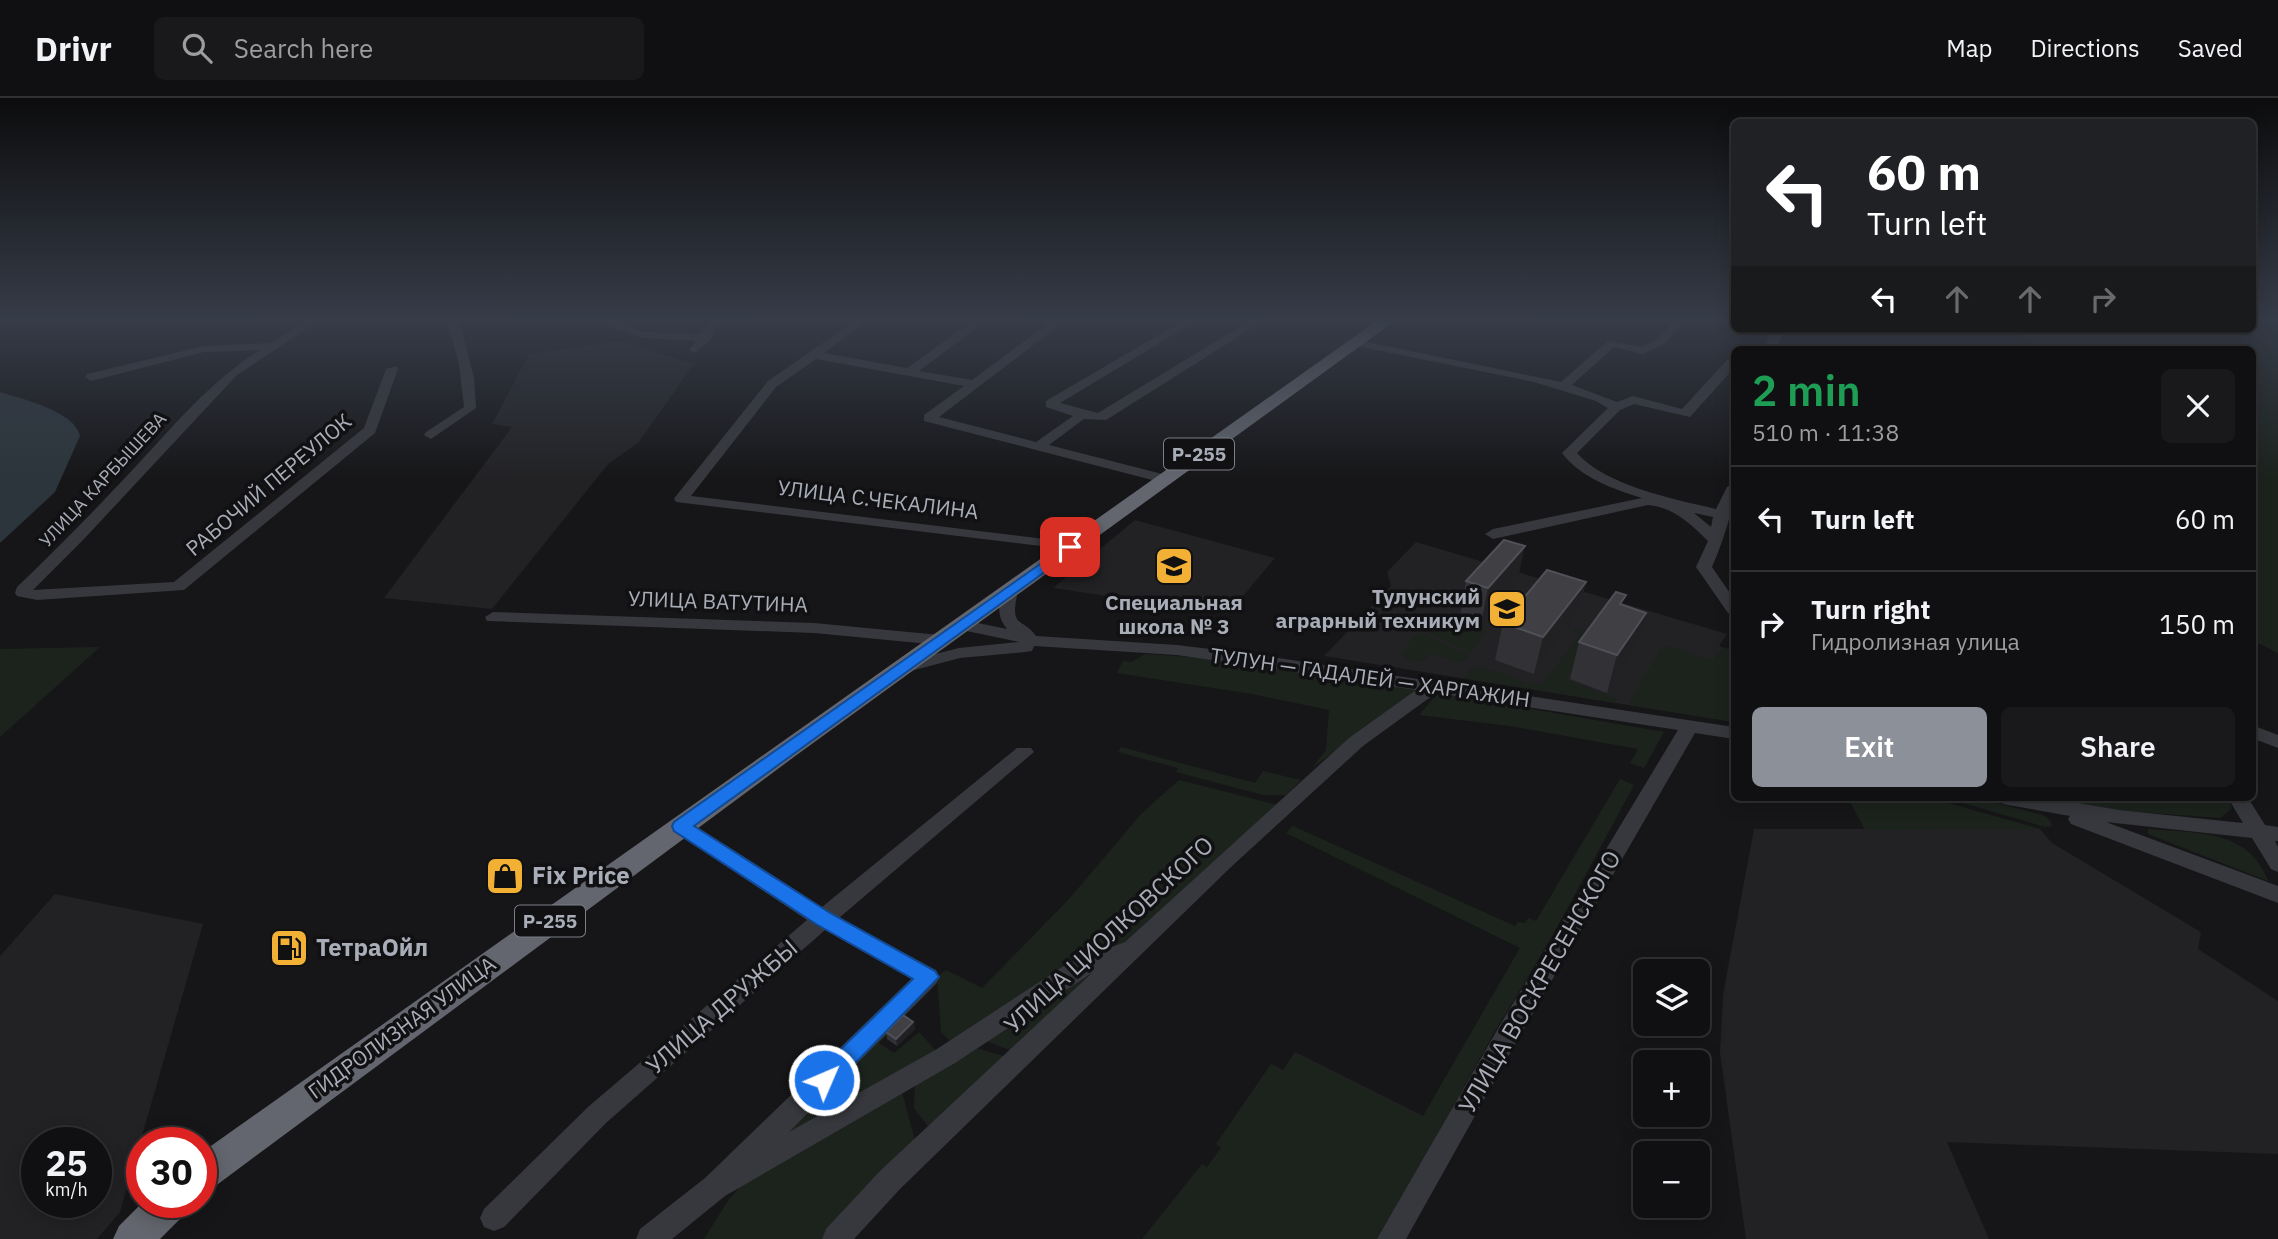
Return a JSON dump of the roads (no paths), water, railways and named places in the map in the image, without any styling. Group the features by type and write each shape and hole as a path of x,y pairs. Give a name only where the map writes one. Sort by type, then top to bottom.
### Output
{"highway":[{"name":"ГИДРОЛИЗНАЯ УЛИЦА","path":"217,1163 681,826 1314,373"},
{"path":"133,1239 154,1218"}],"street":[{"path":"91,377 106,373"},
{"name":"УЛИЦА КАРБЫШЕВА","path":"178,587 37,595 23,593 232,373"},
{"name":"РАБОЧИЙ ПЕРЕУЛОК","path":"178,587 370,430 390,373"},
{"path":"432,435 470,408 472,400 466,373"},
{"name":"УЛИЦА С.ЧЕКАЛИНА","path":"787,373 772,384 681,499 757,506 1070,547"},
{"path":"922,373 972,384"},
{"path":"987,373 929,418 1165,479"},
{"path":"1101,373 1052,402 1052,406 1094,418 1104,416 1173,373"},
{"path":"1502,373 1563,386 1603,398 1616,407"},
{"path":"1563,386 1578,373"},
{"path":"1721,515 1637,492 1593,472 1570,456 1573,446 1616,407 1633,400 1685,414 1722,373"},
{"path":"1037,447 1082,415"},
{"path":"1731,493 1704,567 1731,606"},
{"path":"1493,534 1648,501 1664,500 1716,540"},
{"path":"1010,591 1005,611 1010,625 1026,635 1054,643"},
{"name":"УЛИЦА ВАТУТИНА","path":"493,617 814,628 940,640"},
{"name":"ТУЛУН — ГАДАЛЕЙ — ХАРГАЖИН","path":"963,625 1024,640 1191,652 1731,733"},
{"path":"900,669 948,655 983,649 1083,645"},
{"name":"УЛИЦА ЦИОЛКОВСКОГО","path":"836,1239 890,1180 1133,947 1356,742 1433,686"},
{"name":"УЛИЦА ВОСКРЕСЕНСКОГО","path":"1391,1239 1509,1032 1690,726"},
{"path":"2256,733 2278,741"},
{"name":"УЛИЦА ДРУЖБЫ","path":"494,1217 597,1115 823,919 1024,752"},
{"path":"2021,801 2278,895"},
{"path":"2024,801 2119,817 2268,833"},
{"path":"2241,801 2268,833 2278,864"},
{"path":"650,1239 715,1187 928,977 823,919 681,826"},
{"path":"715,1187 946,1056 1075,970 1133,947"}],"place":[{"name":"Специальная школа № 3","path":"1174,566"},
{"name":"Тулунский аграрный техникум","path":"1507,609"},
{"name":"Fix Price","path":"505,876"},
{"name":"ТетраОйл","path":"289,948"}]}
